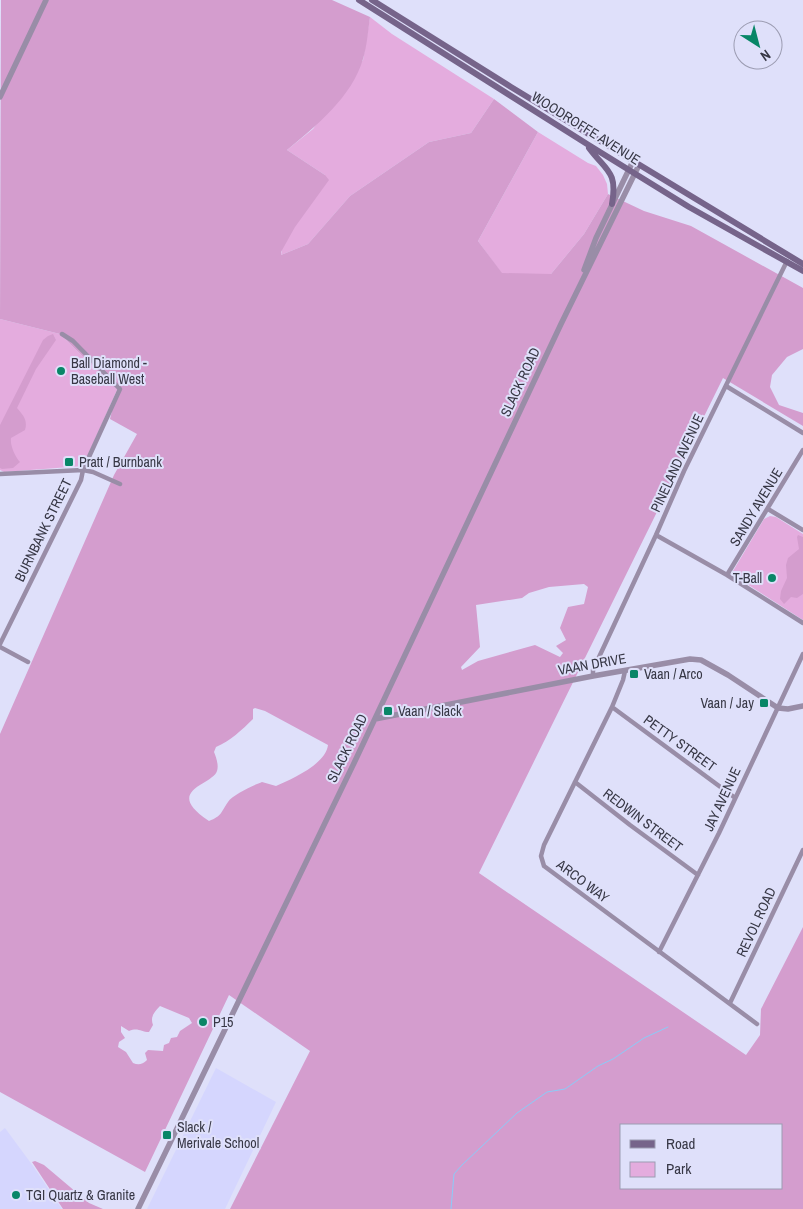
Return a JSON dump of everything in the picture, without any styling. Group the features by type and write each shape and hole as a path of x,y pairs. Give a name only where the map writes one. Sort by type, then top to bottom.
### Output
{"main road":[{"name":"WOODROFFE AVENUE","path":"359,0 587,144 696,210 803,271"},
{"name":"WOODROFFE AVENUE","path":"372,0 510,87 803,264"},
{"path":"587,144 611,174 614,192 612,204"}],"street":[{"path":"0,97 46,0"},
{"name":"SLACK ROAD","path":"138,1209 375,719 636,163"},
{"name":"SLACK ROAD","path":"575,296 594,243 612,204 632,171"},
{"name":"PINELAND AVENUE","path":"593,676 593,670 684,471 787,262"},
{"name":"BURNBANK STREET","path":"0,646 81,480 83,470 120,389 73,341 62,334"},
{"path":"726,386 803,433"},
{"name":"SANDY AVENUE","path":"727,575 803,450"},
{"path":"0,474 83,470 93,472 120,484"},
{"path":"768,509 803,530"},
{"path":"656,535 727,575 803,623"},
{"path":"0,646 28,662"},
{"name":"JAY AVENUE","path":"659,952 698,875 803,654"},
{"name":"VAAN DRIVE","path":"375,719 690,659 701,660 728,675 778,708"},
{"name":"ARCO WAY","path":"625,671 612,707 544,845 542,856 544,866 757,1024"},
{"path":"778,708 788,709 803,706"},
{"name":"PETTY STREET","path":"612,707 734,797"},
{"name":"REDWIN STREET","path":"575,782 698,875"},
{"name":"REVOL ROAD","path":"730,1003 803,850"}],"shaded area":[{"path":"1,0 332,0 370,17 363,59 351,86 321,121 287,150 325,175 329,180 295,227 281,255 308,244 350,196 429,142 471,133 494,99 538,132 478,241 502,273 551,274 584,234 608,194 644,211 691,226 803,288 803,349 787,357 772,375 770,387 779,405 803,413 803,426 723,378 479,873 746,1055 760,1035 761,1009 803,927 803,1209 230,1209 310,1051 229,995 145,1172 0,1092 0,734 114,475 137,434 110,419 117,390 60,334 0,319","holes":["584,584 588,587 584,604 568,607 560,628 566,640 556,646 563,653 560,657 535,645 478,661 462,670 461,667 480,647 476,605 522,598 529,593 549,587","253,709 265,711 328,745 326,752 307,770 276,786 262,782 238,793 230,799 219,815 209,821 196,811 190,802 190,795 214,776 217,771 217,761 214,752 216,747 236,735 253,719","160,1006 189,1018 192,1023 180,1031 177,1037 171,1038 169,1043 164,1045 163,1051 148,1050 145,1053 147,1060 145,1062 140,1064 133,1063 126,1052 118,1047 119,1042 125,1038 121,1032 121,1026 129,1031 149,1032 153,1025 153,1015"]},
{"path":"53,334 56,340 36,369 17,408 23,415 26,423 25,430 11,438 13,451 20,462 13,468 2,469 0,468 0,425 43,340"},
{"path":"798,535 803,537 803,594 797,598 791,597 784,604 780,599 781,591 787,578 786,565 788,558 799,549"},
{"path":"216,1068 276,1102 225,1209 147,1209"},
{"path":"5,1128 62,1209 0,1209 0,1132"},
{"path":"35,1161 44,1165 89,1203 103,1209 63,1209 32,1162"}],"green space":[{"path":"370,17 392,34 494,99 471,133 429,142 350,196 308,244 281,255 282,248 325,175 287,150 313,129 363,60"},
{"path":"538,132 596,166 607,184 608,194 584,234 551,274 502,274 478,241"},
{"path":"0,319 60,334 117,390 83,466 4,472 0,470"},
{"path":"770,516 776,517 803,534 803,620 733,575 733,571 764,519"}],"waterway":[{"path":"451,1209 454,1174 517,1113 547,1092 565,1089 644,1038 668,1027"}],"place":[{"name":"Ball Diamond - Baseball West","path":"61,371"},
{"name":"Pratt / Burnbank","path":"69,462"},
{"name":"T-Ball","path":"772,578"},
{"name":"Vaan / Arco","path":"634,674"},
{"name":"Vaan / Jay","path":"764,703"},
{"name":"Vaan / Slack","path":"388,711"},
{"name":"P15","path":"203,1022"},
{"name":"Slack / Merivale School","path":"167,1135"},
{"name":"TGI Quartz & Granite","path":"16,1195"}]}
